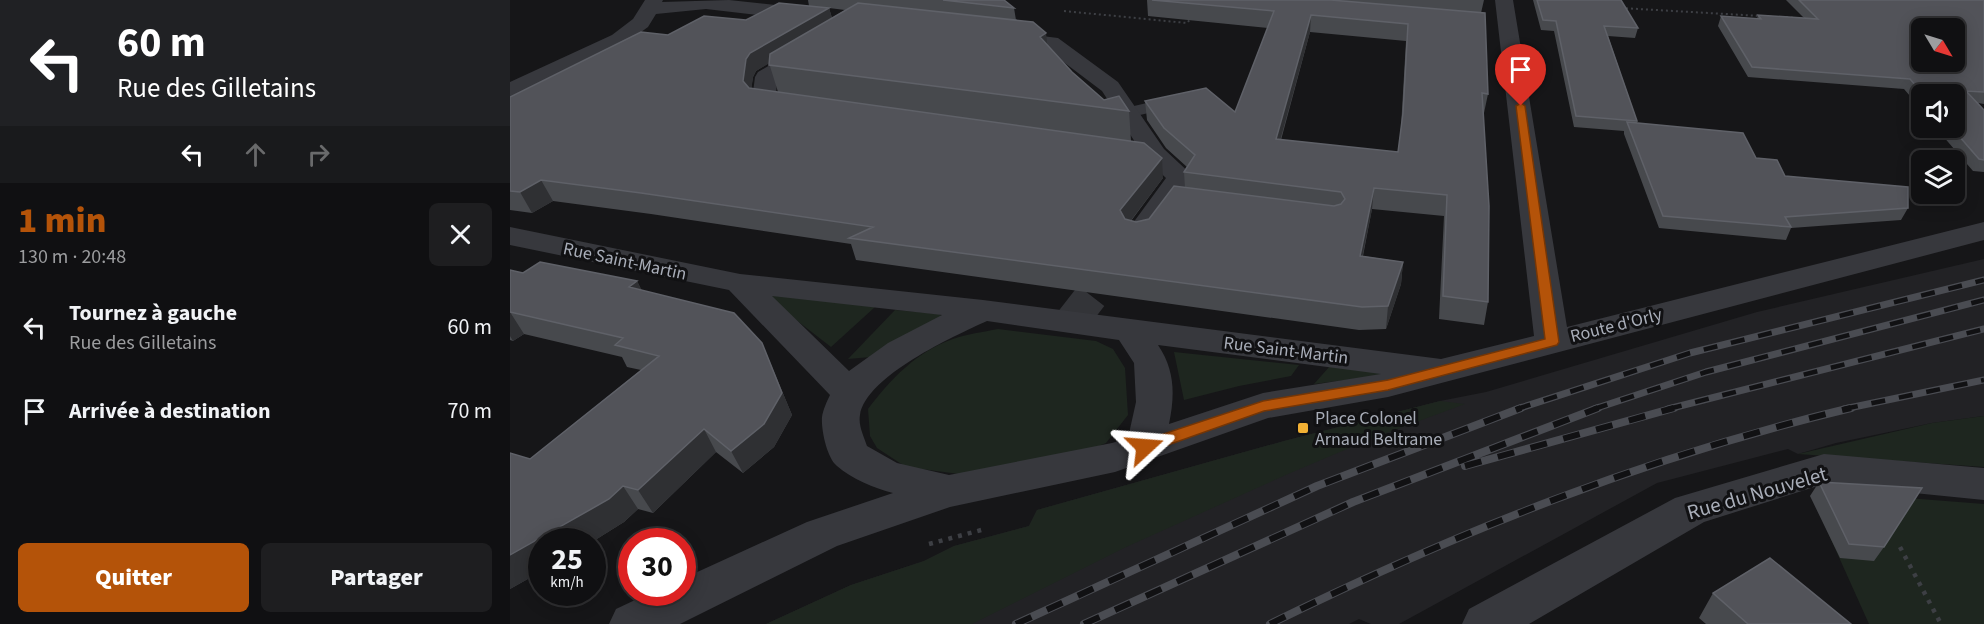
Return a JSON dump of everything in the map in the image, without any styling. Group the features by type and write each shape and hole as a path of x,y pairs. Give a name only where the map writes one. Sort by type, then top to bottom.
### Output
{"street":[{"path":"510,91 619,39 641,23 651,4 706,3 831,29 766,76 764,100 823,108"},
{"path":"1498,15 1521,106 1552,342"},
{"path":"983,35 1051,42 1110,87 1155,154 1181,177 1139,233"},
{"path":"1131,150 1155,154"},
{"name":"Route d'Orly","path":"633,624 822,534 949,490 1115,457 1263,406 1388,385 1984,231"},
{"name":"Rue Saint-Martin","path":"510,236 740,283 983,310 1130,331 1443,369"},
{"path":"740,283 849,392"},
{"path":"949,490 886,476 850,455 840,415 849,392 900,350 983,310"},
{"path":"1130,331 1152,363 1155,402 1145,447"},
{"name":"Rue du Nouvelet","path":"1486,624 1690,510 1824,469 1984,484"}],"lane":[{"path":"1127,113 1185,100"},
{"path":"1164,199 1187,202"}],"path":[{"path":"1618,8 1762,16"},
{"path":"1057,10 1187,23 1200,9"},
{"path":"1785,17 1808,20"},
{"path":"919,548 996,526"},
{"path":"1900,546 1941,624"}],"shaded area":[{"path":"1984,259 1984,416 1932,423 1836,443 1798,454 1788,449 1657,483 1399,624 1371,624 1359,619 1349,624 766,624 851,585 924,561 954,546 1029,526 1037,510 1284,441 1440,401 1486,392 1757,312"},
{"path":"770,294 875,307 831,347 773,302"},
{"path":"895,310 939,314 945,319 871,357 848,359"},
{"path":"998,329 1096,341 1113,349 1125,368 1128,415 1106,443 1069,459 974,476 906,467 877,448 870,436 868,409 895,377 916,359 940,344"},
{"path":"1174,352 1299,365 1291,376 1184,400"},
{"path":"1330,366 1393,374 1314,384"},
{"path":"1440,401 1465,404 1373,438 1288,474 1124,548 972,624 766,624 851,585 924,561 954,546 1029,526 1037,510 1284,441"},
{"path":"1984,416 1984,467 1798,454 1932,423"},
{"path":"1831,492 1984,504 1984,624 1869,624 1820,515"}],"building":[{"path":"943,0 1004,0 1014,8"},
{"path":"1152,0 1331,0 1485,13 1488,94 1482,93 1489,206 1488,302 1443,296 1447,195 1374,188 1360,256 1403,262 1388,306 1362,307 849,238 873,227 641,193 541,180 520,192 510,191 510,97 641,32 668,35 704,16 746,20 779,3 829,8 750,53 746,59 743,81 749,88 1144,143 1162,158 1120,210 1125,219 1136,222 1149,219 1174,186 1334,206 1341,204 1345,199 1341,192 1184,172 1195,155 1164,128 1145,101 1206,88 1235,112 1274,11","holes":["1311,15 1408,24 1403,113 1398,152 1276,139"]},
{"path":"1537,0 1621,0 1638,28 1604,26 1637,121 1576,116 1556,21 1543,20"},
{"path":"1799,0 1984,0 1984,92 1966,91 1984,110 1984,160 1979,159 1961,138 1965,138 1965,84 1914,84 1910,79 1752,67 1721,16 1761,19 1758,15 1818,19"},
{"path":"858,3 1033,22 1046,33 1040,37 1072,72 1104,100 1119,96 1129,111 769,65 770,54"},
{"path":"1627,122 1743,133 1756,158 1777,160 1785,176 1908,187 1908,208 1785,217 1791,227 1663,216"},
{"path":"540,262 637,281 629,287 734,313 762,343 782,393 764,424 731,451 704,429 638,490 623,486 609,499 558,528 528,528 528,545 510,555 510,453 530,459 659,356 615,345 623,338 510,312 510,270 523,273"},
{"path":"1819,482 1922,488 1884,547 1849,544"},
{"path":"1770,558 1851,624 1748,624 1713,593"}],"tunnel":[{"path":"1071,322 1120,259"}],"railway":[{"path":"1517,409 1690,353 1984,280"},
{"path":"1594,409 1706,372 1984,300"},
{"path":"1668,409 1984,329"},
{"path":"1844,409 1984,380"},
{"path":"1016,624 1317,486 1521,408"},
{"path":"1084,624 1353,502 1598,408"},
{"path":"1465,466 1674,408"},
{"path":"1270,624 1411,558 1554,500 1701,449 1851,408"}],"place":[{"name":"Place Colonel Arnaud Beltrame","path":"1303,428"}],"route":[{"path":"1145,447 1263,406 1388,385 1552,342 1521,106"}]}
